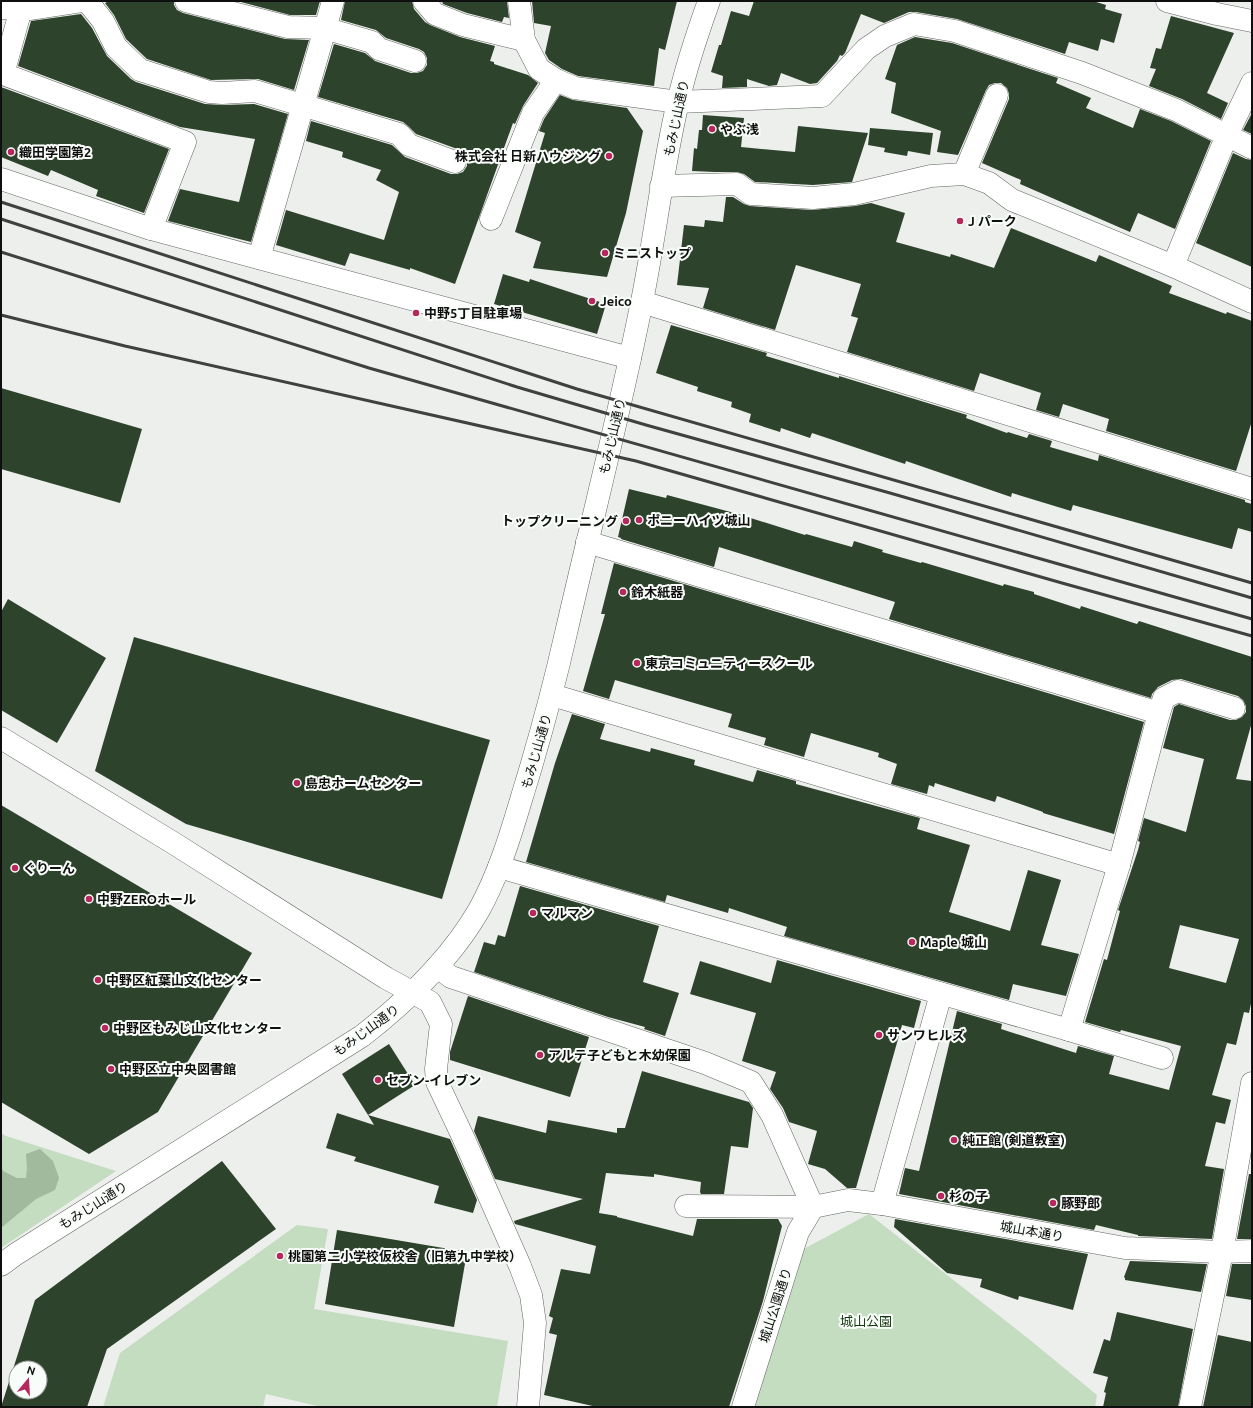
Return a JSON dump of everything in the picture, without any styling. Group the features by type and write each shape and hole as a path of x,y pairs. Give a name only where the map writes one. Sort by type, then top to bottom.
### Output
{"street":[{"path":"83,1 11,9 3,74 185,142 151,229"},
{"path":"87,1 103,21 116,47 140,70 209,92 222,93 255,91 399,134 409,145 455,162"},
{"path":"186,1 288,27 324,28 372,42 379,49 415,61"},
{"path":"259,258 333,1"},
{"path":"424,1 435,14 463,25 524,40"},
{"path":"519,1 524,40 539,69 556,80 575,88 678,102 822,96 866,49 884,36 914,24 955,31 1082,73 1176,110 1252,148"},
{"name":"もみじ山通り","path":"1,1265 22,1250 362,1036 414,992 436,968 465,931 480,908 499,867 513,830 552,695 642,302 661,186 678,102 709,1"},
{"path":"1177,2 1252,21"},
{"path":"491,219 533,113 556,80"},
{"path":"1173,266 1227,135 1252,83"},
{"path":"964,174 997,95"},
{"path":"661,186 737,184 751,194 813,198 854,194 931,176 964,174 989,183 1012,200 1173,266 1252,302"},
{"path":"1,179 151,229 630,358"},
{"path":"642,302 1252,489"},
{"path":"587,542 1159,713"},
{"path":"1068,1030 1119,865 1164,698 1178,691 1234,708"},
{"path":"552,695 1119,865"},
{"path":"1,738 175,844 386,978 430,1002 441,1024 436,1069 437,1082 520,1266 531,1295 535,1323 528,1407"},
{"path":"499,867 1162,1058"},
{"path":"436,968 451,977 705,1063 752,1082 772,1115 813,1206"},
{"path":"882,1204 941,994"},
{"path":"1190,1407 1222,1252 1252,1083"},
{"name":"城山本通り","path":"686,1206 813,1206 848,1200 882,1204 1125,1248 1222,1252 1252,1251"},
{"name":"城山公園通り","path":"743,1407 798,1232 813,1206"}],"green space":[{"path":"1,1133 6,1136 116,1171 1,1248"},
{"path":"40,1149 53,1161 59,1178 55,1190 36,1199 1,1228 1,1166 3,1171 17,1178 26,1178 26,1154"},
{"name":"城山公園","path":"869,1214 1030,1340 1097,1395 1095,1407 750,1407 798,1252"},
{"path":"297,1225 328,1229 314,1309 508,1341 497,1407 322,1407 266,1394 263,1407 103,1407 120,1353"}],"building":[{"path":"109,1 174,1 174,5 177,10 183,13 285,39 309,40 294,90 258,79 211,80 147,59 126,39 114,15 105,3"},
{"path":"237,1 320,1 316,15 290,15"},
{"path":"345,1 412,1 414,9 425,22 460,37 495,46 490,61 494,62 494,64 528,75 538,83 523,106 515,124 513,123 455,284 410,268 410,270 350,253 345,266 276,245 286,210 384,240 399,192 376,180 381,170 342,157 343,152 306,141 311,121 392,145 405,157 451,174 463,172 467,166 465,154 460,150 416,134 403,122 318,97 334,44 365,53 375,61 411,73 423,71 427,65 427,58 424,52 419,49 386,38 376,30 341,20"},
{"path":"442,1 507,1 509,18 504,17 502,22 467,13 443,4"},
{"path":"532,1 677,1 665,50 659,48 654,86 578,76 562,69 549,60 545,53 551,26 534,23"},
{"path":"754,1 1093,1 1106,5 1105,9 1122,14 1114,43 1101,39 1098,51 1069,42 1065,54 957,19 909,12 884,23 861,14 845,53 842,56 840,55 837,61 817,83 810,84 781,73 777,85 769,86 747,79 747,87 722,88 723,76 711,72 731,11 749,16"},
{"path":"81,14 92,28 107,56 136,82 205,104 254,104 288,114 251,242 168,221 180,189 239,202 255,139 180,127 18,66 31,21"},
{"path":"1171,16 1234,33 1207,93 1228,103 1221,119 1182,99 1149,86 1156,69 1150,68 1156,48 1161,49"},
{"path":"915,37 952,43 1058,78 1056,83 1091,98 1086,108 1133,128 1140,109 1171,121 1211,141 1175,229 1138,213 1130,232 1020,184 1021,180 982,163 1009,99 1007,88 1001,83 989,85 986,90 958,155 937,152 941,131 891,113 896,83 885,79 897,45"},
{"path":"1,87 169,149 144,213 96,196 98,190 51,170 48,176 1,157"},
{"path":"560,95 573,100 627,108 643,131 626,213 607,277 533,268 541,242 515,232 545,133 539,131 544,119"},
{"path":"703,115 744,118 741,147 795,152 798,126 868,133 852,182 813,185 755,182 744,174 737,172 692,171 694,148 697,149 699,130 702,130"},
{"path":"1251,115 1252,116 1252,134 1243,130"},
{"path":"870,128 933,133 930,155 908,151 907,156 884,152 885,148 868,145"},
{"path":"1233,153 1252,160 1252,267 1196,243"},
{"path":"726,197 733,197 750,206 812,210 871,203 905,213 896,242 950,257 951,254 994,268 1011,228 1096,262 1099,255 1172,286 1169,293 1226,314 1227,312 1252,321 1252,421 1236,471 1106,431 1109,419 1063,404 1059,417 1036,410 1041,393 980,373 974,391 847,352 858,318 851,316 861,284 796,265 775,330 703,308 709,288 677,285 684,225 704,227 705,220 723,222"},
{"path":"503,274 529,282 530,279 606,304 597,334 494,304"},
{"path":"671,325 767,353 766,356 839,378 839,376 967,415 966,418 1007,433 1008,432 1027,438 1029,434 1052,441 1050,447 1098,461 1099,455 1245,500 1245,502 1252,504 1252,532 1238,528 1232,549 1073,505 1071,511 1012,493 1011,497 906,461 905,464 812,433 810,438 781,428 780,432 749,422 751,414 731,407 732,402 697,391 698,387 656,373"},
{"path":"1,388 142,429 120,503 1,469"},
{"path":"629,489 666,498 667,495 852,547 854,541 883,550 882,552 1003,586 1004,584 1034,592 1034,594 1080,609 1081,606 1137,624 1139,621 1252,657 1252,722 1236,779 1252,781 1252,999 1249,1013 1244,1012 1236,1045 1227,1043 1212,1095 1231,1100 1225,1124 1216,1122 1205,1166 1224,1169 1212,1239 1138,1236 1096,1225 1094,1230 899,1194 905,1168 919,1171 957,1011 1002,1024 1001,1029 1076,1053 1078,1046 1114,1056 1109,1074 1169,1090 1181,1046 1121,1030 1120,1032 1085,1022 1104,959 1107,960 1120,911 1118,910 1138,850 1140,842 1138,841 1144,818 1186,832 1204,759 1163,748 1174,707 1179,704 1230,720 1236,720 1242,717 1246,712 1246,706 1243,700 1238,696 1181,679 1172,680 1158,687 1152,694 1151,698 889,619 895,602 719,547 714,567 618,537","holes":["1180,925 1239,939 1226,983 1169,968"]},
{"path":"614,563 1144,722 1114,834 1043,813 997,796 995,802 935,783 934,787 929,785 927,794 891,784 897,764 878,757 879,753 811,733 804,757 764,745 766,738 728,727 732,714 615,680 609,699 583,691 605,614 601,614"},
{"path":"8,599 106,658 57,743 1,710 1,612"},
{"path":"134,637 490,740 442,899 186,824 95,771"},
{"path":"572,714 605,724 600,739 650,752 651,748 695,760 694,765 753,782 757,770 796,781 796,784 920,818 917,829 970,845 949,912 1010,931 1028,870 1061,880 1041,945 1079,954 1066,996 1013,984 1009,1000 784,936 787,927 729,908 728,913 667,895 665,902 526,862 555,763"},
{"name":"中野区もみじ山文化センター","path":"1,805 252,953 158,1112 89,1154 1,1102"},
{"path":"520,886 659,926 643,982 679,993 665,1036 644,1029 645,1027 608,1017 474,972 484,942 495,945 498,935 505,937"},
{"path":"777,960 921,1001 914,1028 902,1025 856,1188 847,1188 825,1169 808,1164 817,1131 789,1122 783,1108 770,1089 776,1072 742,1061 756,1013 690,994 700,961 771,983"},
{"path":"468,996 589,1037 570,1097 450,1060 450,1052"},
{"name":"セブン-イレブン","path":"389,1044 415,1085 368,1115 342,1074"},
{"path":"642,1071 749,1102 753,1108 748,1148 731,1146 724,1194 701,1194 701,1182 654,1174 654,1177 606,1173 599,1213 617,1216 693,1236 697,1219 778,1219 782,1226 763,1301 729,1407 597,1407 544,1395 557,1335 549,1333 553,1318 549,1316 561,1269 590,1274 596,1246 515,1224 514,1221 583,1199 495,1179 474,1131 478,1116 546,1133 548,1120 617,1133 617,1128 625,1128"},
{"path":"337,1113 374,1125 368,1115 450,1139 477,1200 473,1213 434,1203 439,1186 354,1161 356,1157 326,1148"},
{"path":"222,1161 276,1229 107,1349 87,1407 1,1407 8,1385 8,1400 48,1400 48,1360 16,1360 35,1300"},
{"path":"1249,1174 1252,1174 1252,1239 1237,1239"},
{"path":"895,1219 1088,1254 1073,1310 1019,1296 1018,1300 980,1287 982,1279 947,1273 894,1227"},
{"path":"337,1230 467,1252 454,1327 325,1304"},
{"path":"1130,1261 1207,1264 1201,1292 1125,1280 1124,1277"},
{"path":"1232,1264 1252,1264 1252,1300 1226,1296"},
{"path":"1117,1312 1193,1329 1178,1407 1103,1407 1106,1393 1104,1392 1108,1377 1093,1373 1104,1339 1110,1341"},
{"path":"1218,1335 1252,1342 1252,1407 1203,1407"}],"railway":[{"path":"1,202 577,389 1252,583"},
{"path":"1,219 517,387 1252,598"},
{"path":"1,252 369,368 1252,619"},
{"path":"1,315 125,346 636,461 1252,636"}],"place":[{"name":"やぶ浅","path":"712,129"},
{"name":"織田学園第2","path":"11,152"},
{"name":"株式会社 日新ハウジング","path":"609,156"},
{"name":"J パーク","path":"960,221"},
{"name":"ミニストップ","path":"605,253"},
{"name":"Jeico","path":"592,301"},
{"name":"中野5丁目駐車場","path":"416,313"},
{"name":"ポニーハイツ城山","path":"639,520"},
{"name":"トップクリーニング","path":"626,521"},
{"name":"鈴木紙器","path":"623,592"},
{"name":"東京コミュニティースクール","path":"637,663"},
{"name":"島忠ホームセンター","path":"297,783"},
{"name":"ぐりーん","path":"15,868"},
{"name":"中野ZEROホール","path":"89,899"},
{"name":"マルマン","path":"533,913"},
{"name":"Maple 城山","path":"912,942"},
{"name":"中野区紅葉山文化センター","path":"98,980"},
{"name":"中野区もみじ山文化センター","path":"105,1028"},
{"name":"サンワヒルズ","path":"879,1035"},
{"name":"アルテ子どもと木幼保園","path":"540,1055"},
{"name":"中野区立中央図書館","path":"111,1069"},
{"name":"セブン-イレブン","path":"378,1080"},
{"name":"純正館 (剣道教室)","path":"954,1140"},
{"name":"杉の子","path":"941,1196"},
{"name":"豚野郎","path":"1053,1203"},
{"name":"桃園第二小学校仮校舎（旧第九中学校）","path":"280,1256"}]}
